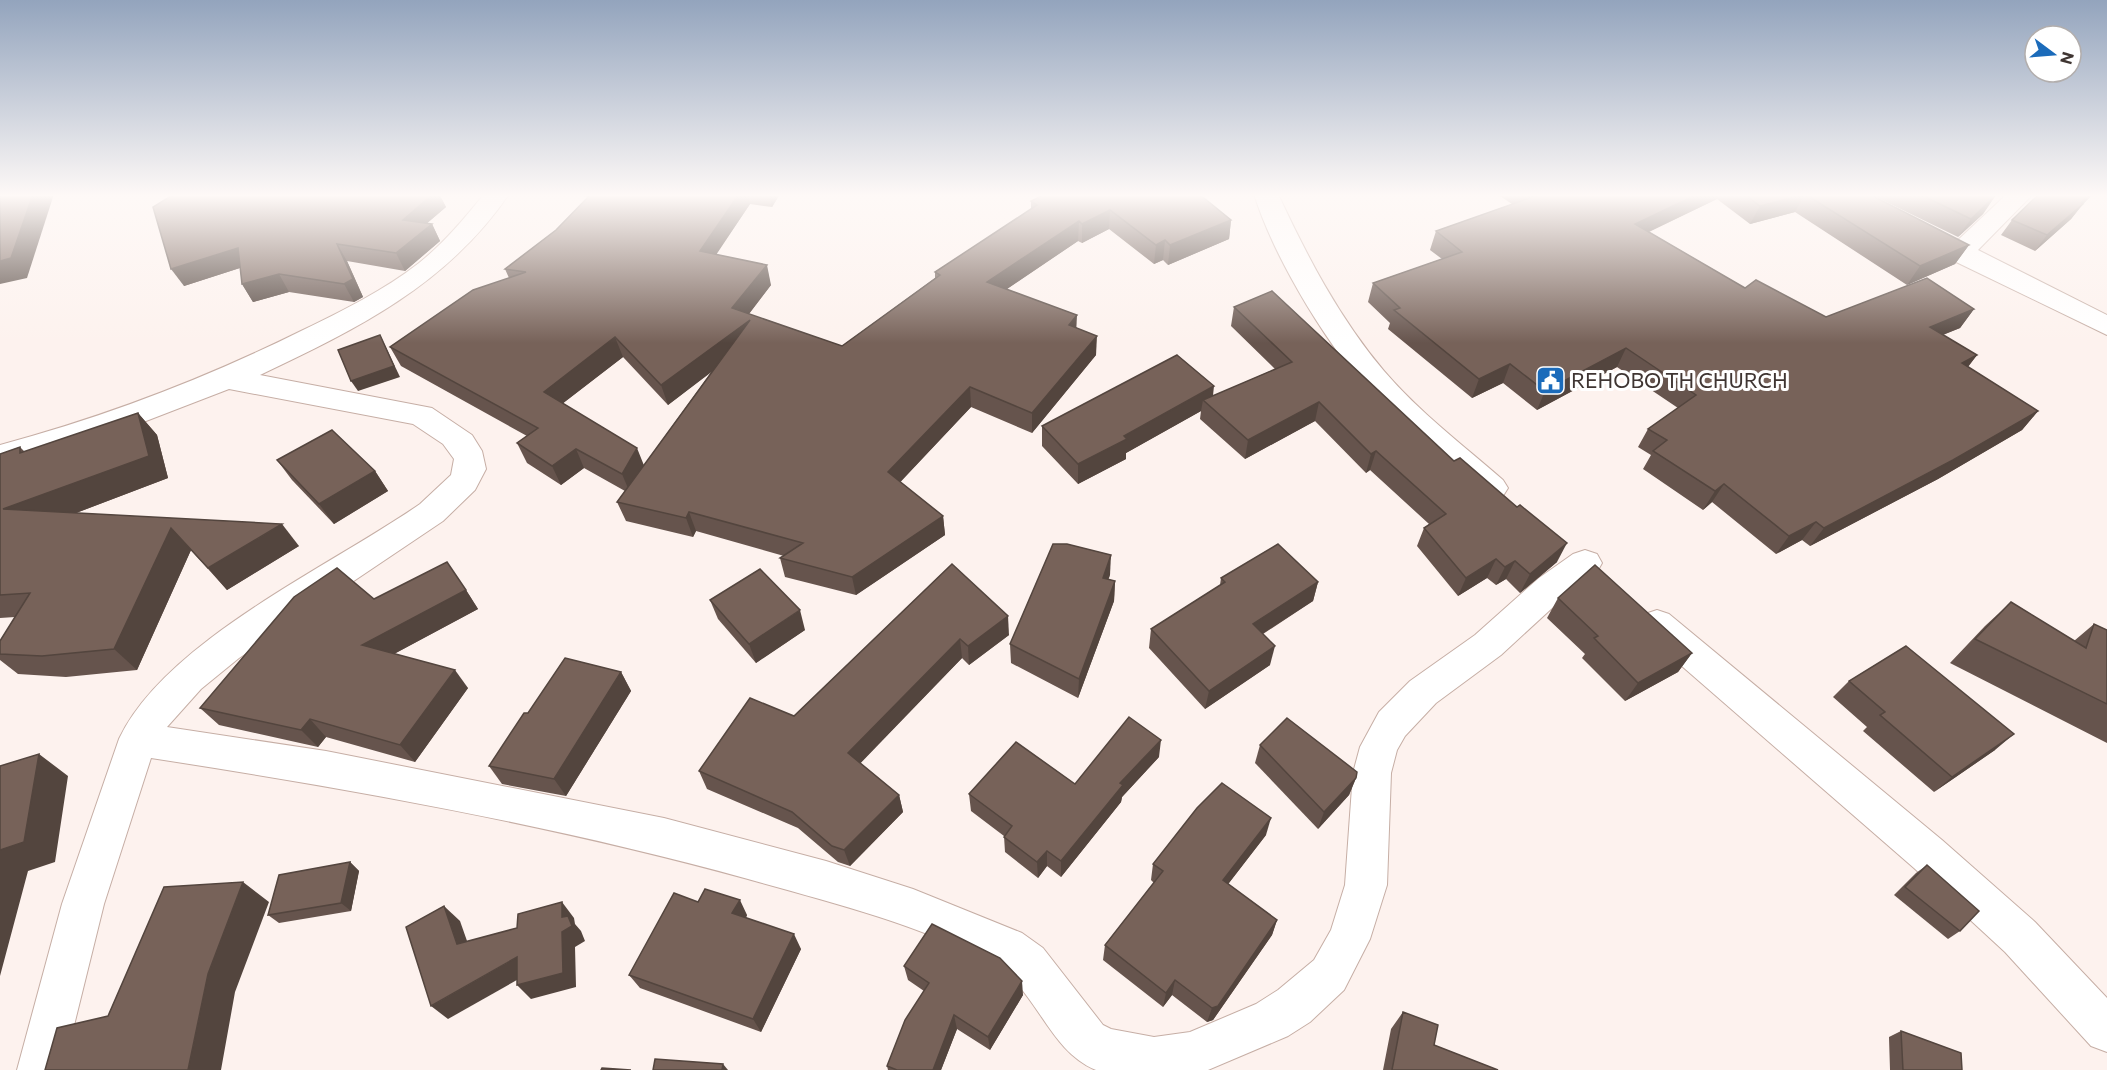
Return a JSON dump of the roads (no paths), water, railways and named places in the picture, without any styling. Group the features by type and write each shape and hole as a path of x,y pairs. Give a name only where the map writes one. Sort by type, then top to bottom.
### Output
{"street":[{"path":"0,456 71,437 230,379 369,309 429,267 452,244"},
{"path":"1288,244 1361,362 1408,414 1514,506"},
{"path":"1942,244 2107,326"},
{"path":"1959,253 1969,244"},
{"path":"40,1070 83,904 138,739 153,714 198,670 279,611 416,523 450,497 464,482 470,468 464,445 448,430 421,415 230,379"},
{"path":"138,739 326,768 448,791 664,837 859,891 913,909 1007,948 1028,963 1088,1041 1105,1051 1155,1060 1191,1055 1272,1020 1294,1006 1329,975 1349,939 1366,885 1372,773 1379,747 1392,724 1423,692 1488,645 1551,588 1596,572 1928,854 2020,937 2107,1030"}],"place":[{"name":"REHOBO TH CHURCH","path":"1550,381"}]}
